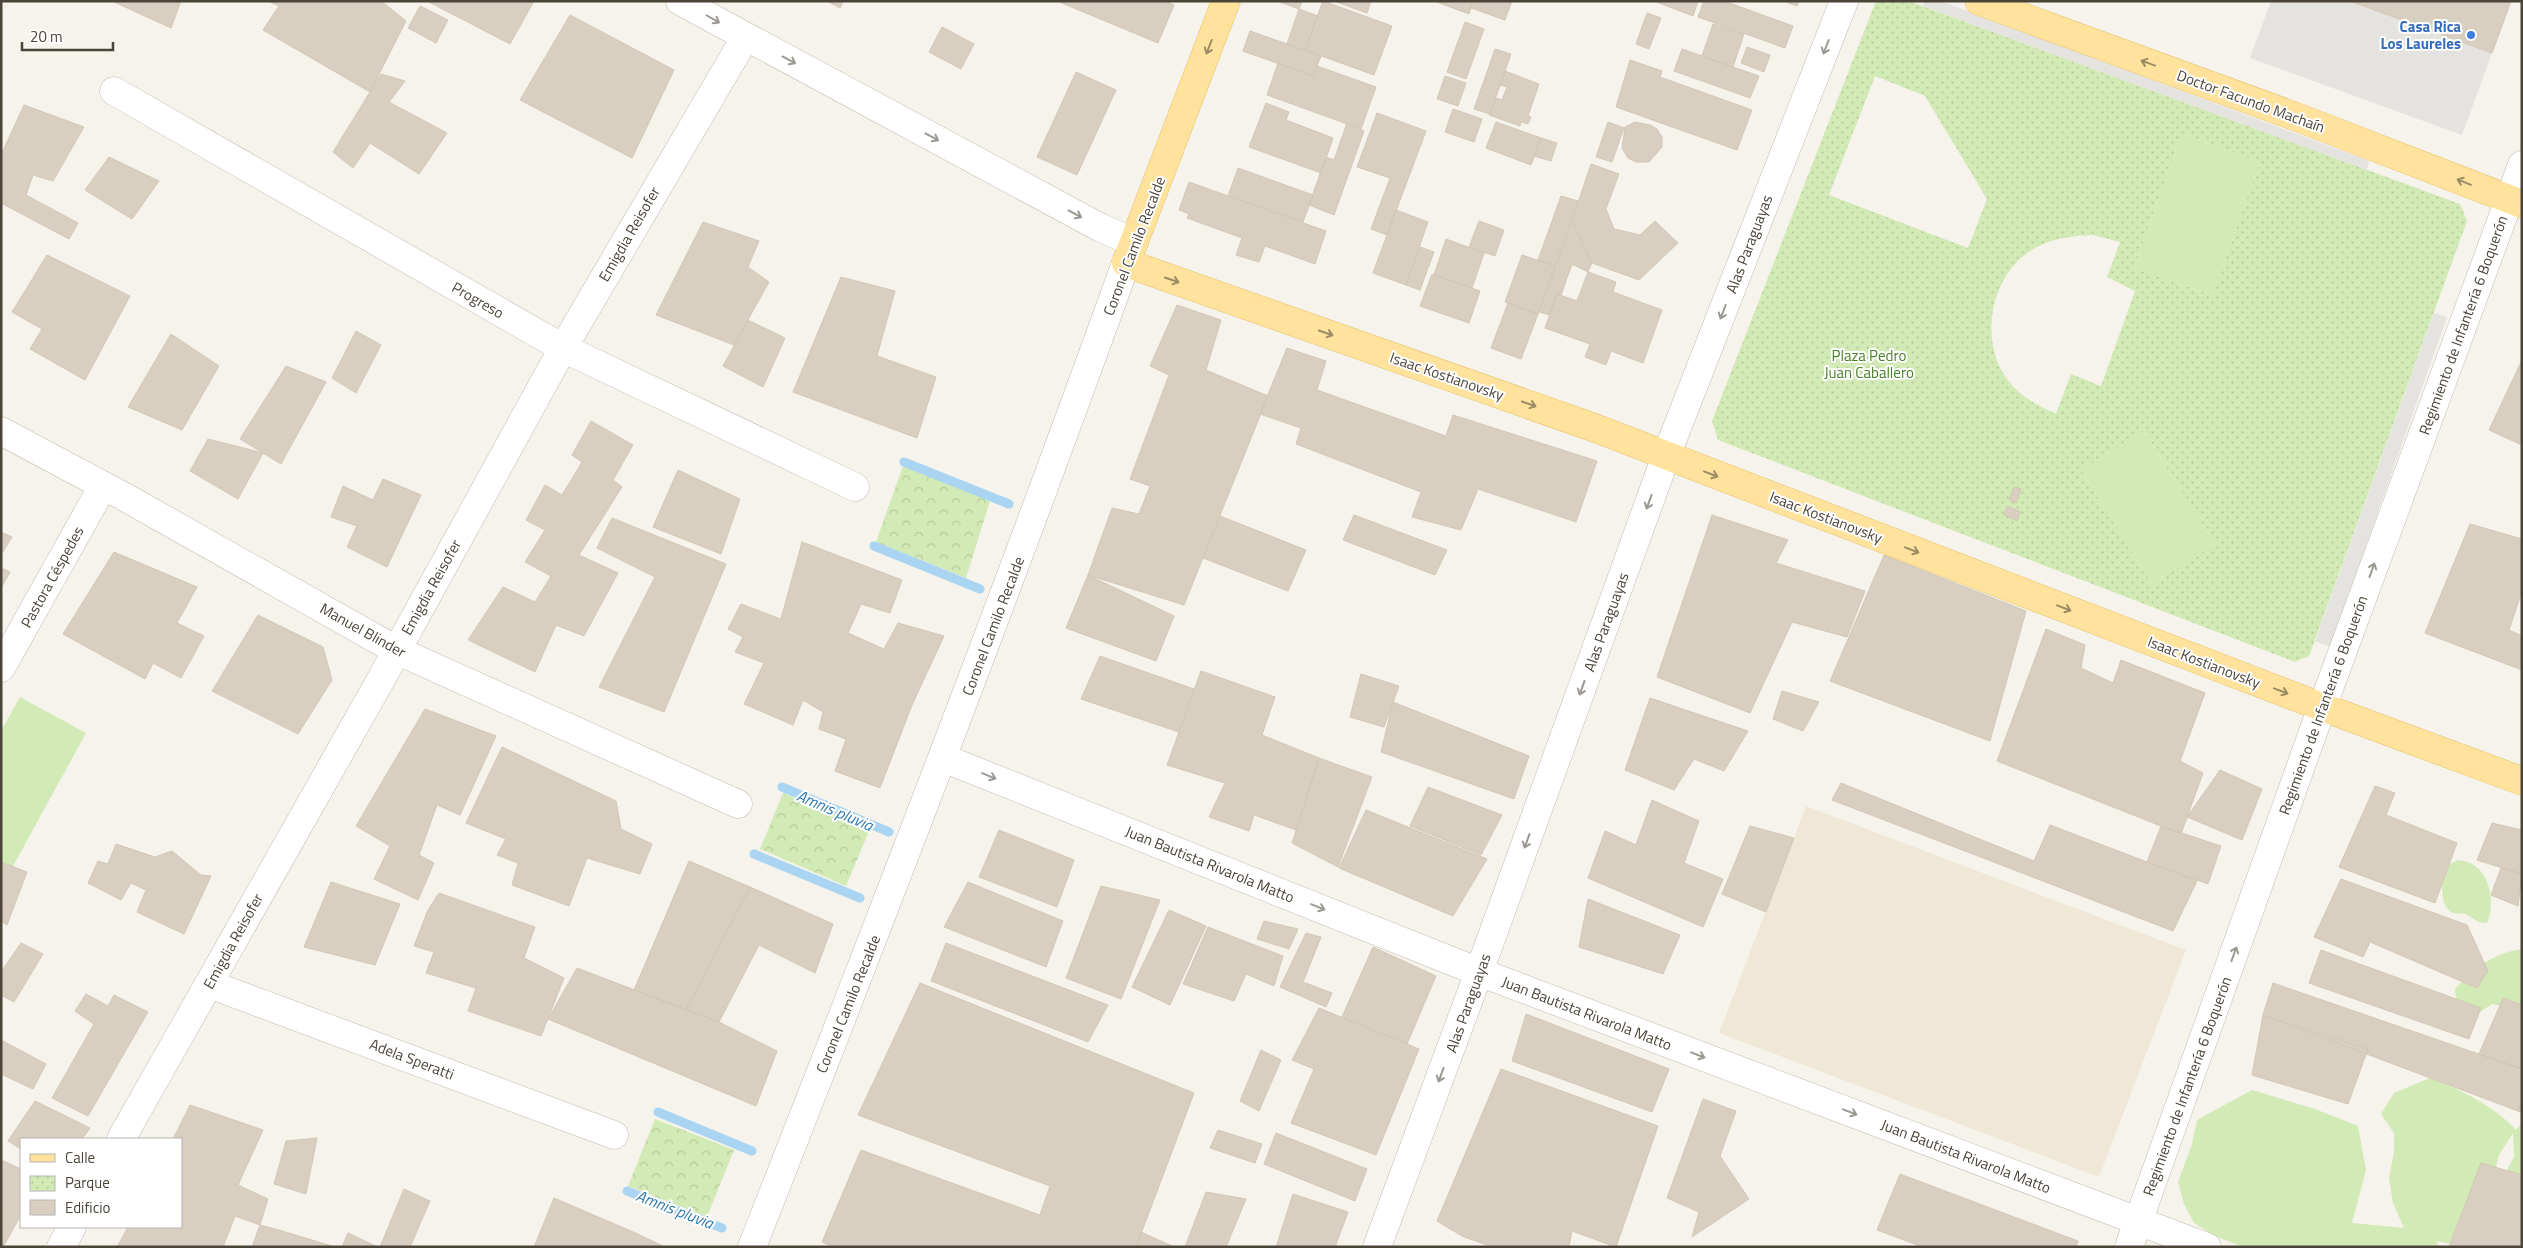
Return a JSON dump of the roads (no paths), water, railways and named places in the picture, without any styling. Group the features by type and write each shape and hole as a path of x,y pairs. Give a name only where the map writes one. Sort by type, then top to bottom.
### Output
{"main road":[{"name":"Coronel Camilo Recalde","path":"1130,253 1226,1"},
{"name":"Doctor Facundo Machaín","path":"1979,1 2294,116 2516,202"},
{"name":"Isaac Kostianovsky","path":"1130,253 1586,424 2322,707 2522,781"}],"street":[{"path":"680,1 745,38 1101,228 1130,253"},
{"name":"Alas Paraguayas","path":"1377,1247 1666,456 1844,1"},
{"name":"Emigdia Reisofer","path":"122,1138 396,650 563,348 745,38"},
{"name":"Progreso","path":"114,91 563,348 854,487"},
{"name":"Regimiento de Infantería 6 Boquerón","path":"2129,1247 2322,707 2516,202 2522,165"},
{"name":"Coronel Camilo Recalde","path":"752,1247 1036,514 1130,253"},
{"name":"Manuel Blinder","path":"1,431 396,650 738,804"},
{"name":"Pastora Céspedes","path":"1,668 103,486"},
{"name":"Juan Bautista Rivarola Matto","path":"943,758 1479,972 2207,1247"},
{"name":"Adela Speratti","path":"209,984 614,1135"},
{"path":"61,1247 71,1228"}],"waterway":[{"name":"Amnis pluvia","path":"904,462 1009,504"},
{"name":"Amnis pluvia","path":"874,546 980,589"},
{"name":"Amnis pluvia","path":"782,787 889,832"},
{"name":"Amnis pluvia","path":"754,854 860,898"},
{"name":"Amnis pluvia","path":"658,1112 752,1151"},
{"name":"Amnis pluvia","path":"627,1191 722,1228"}],"place":[{"name":"Casa Rica Los Laureles","path":"2471,35"}],"park label":[{"name":"Plaza Pedro Juan Caballero","path":"1869,364"}]}
